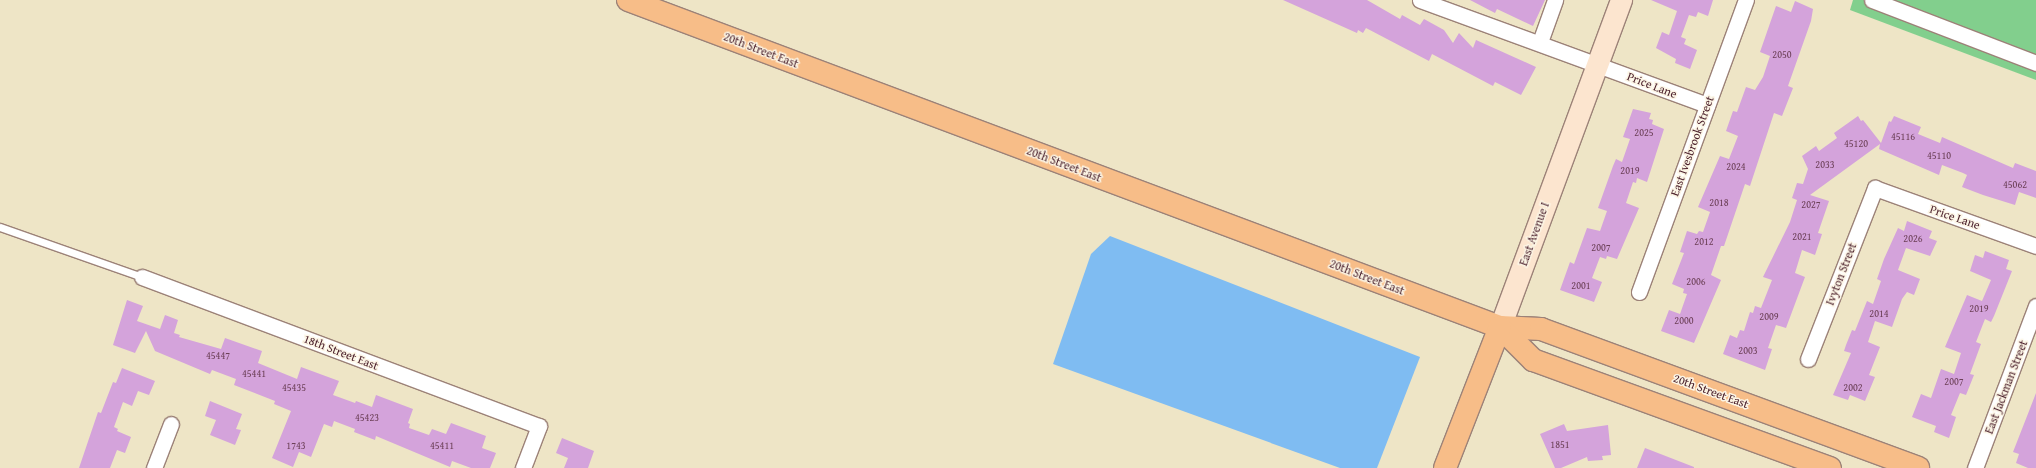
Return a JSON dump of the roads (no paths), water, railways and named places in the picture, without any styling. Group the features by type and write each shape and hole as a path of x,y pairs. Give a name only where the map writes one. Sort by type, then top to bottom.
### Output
{"main road":[{"name":"20th Street East","path":"628,0 1500,327 1541,329 1918,468"},
{"name":"East Avenue I","path":"1445,468 1500,327 1596,64 1621,0"},
{"name":"20th Street East","path":"1500,327 1533,360 1830,468"}],"street":[{"name":"Price Lane","path":"1420,0 1540,42 1707,105"},
{"path":"1540,42 1556,0"},
{"name":"East Ivesbrook Street","path":"1639,292 1746,0"},
{"path":"1872,0 2036,63"},
{"name":"Price Lane","path":"1874,188 2036,246"},
{"name":"Ivyton Street","path":"1808,359 1874,188"},
{"name":"18th Street East","path":"142,277 539,426 523,468"},
{"name":"East Jackman Street","path":"1976,468 2036,306"},
{"path":"154,468 171,424"}],"lane":[{"path":"0,227 142,277"}],"water":[{"path":"1110,236 1420,357 1377,468 1340,468 1053,364 1091,254"}]}
